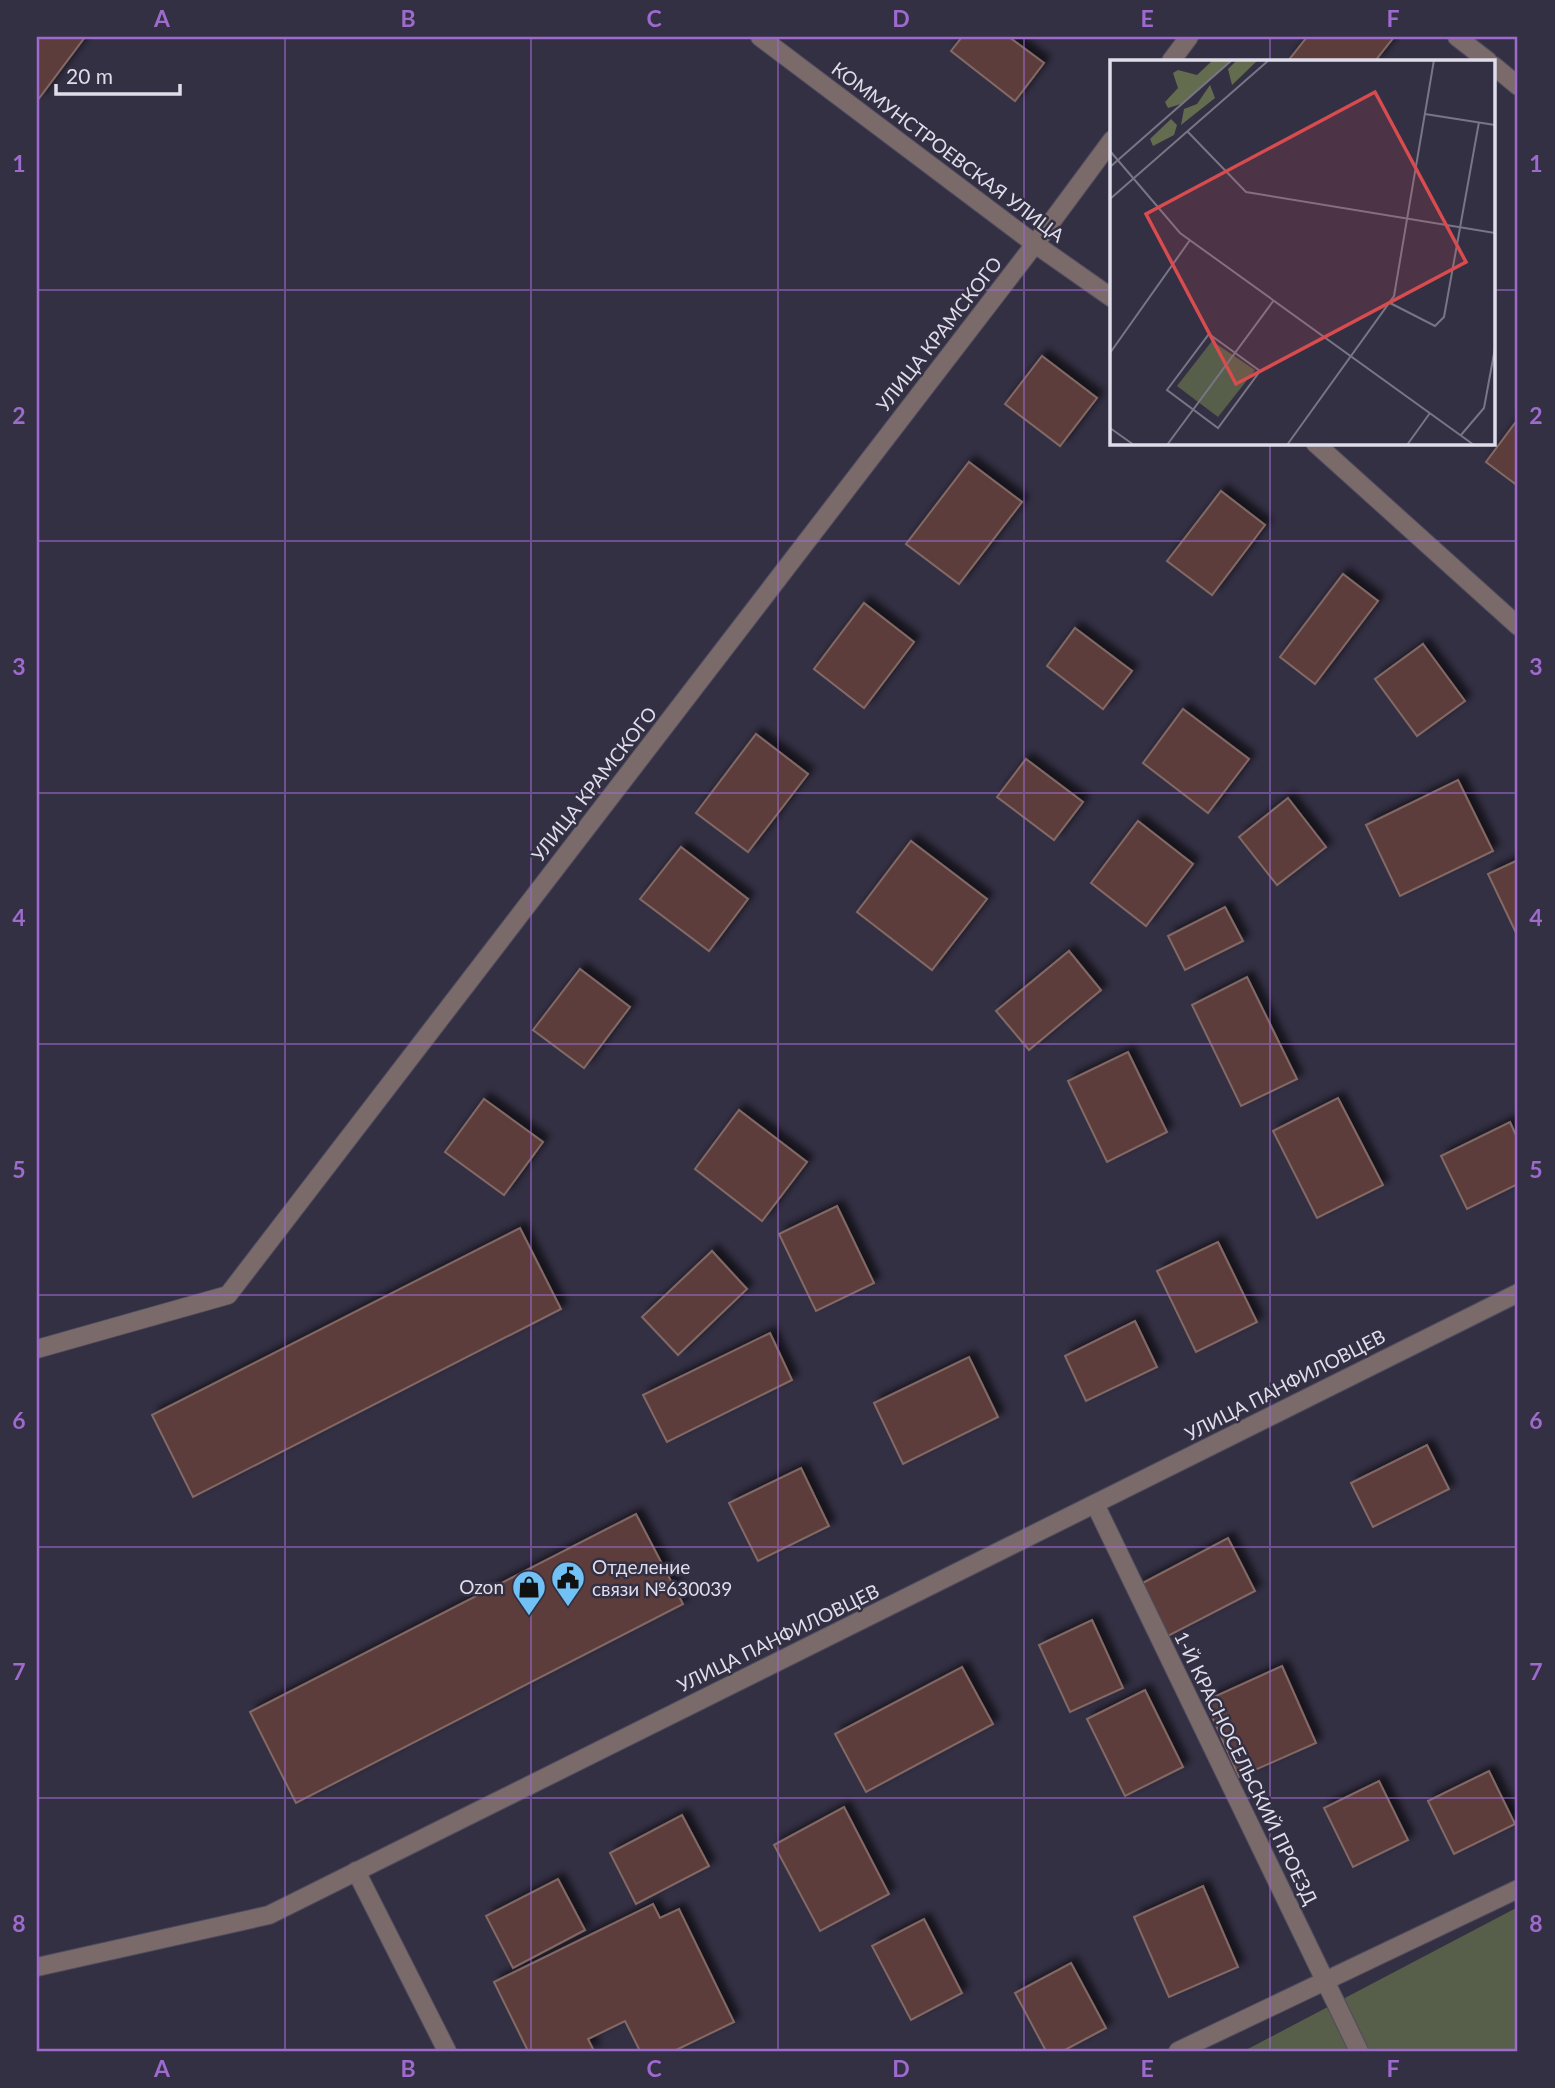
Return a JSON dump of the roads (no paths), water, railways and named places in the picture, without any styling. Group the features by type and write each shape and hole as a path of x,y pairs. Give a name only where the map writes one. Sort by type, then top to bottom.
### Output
{"street":[{"name":"КОММУНСТРОЕВСКАЯ УЛИЦА","path":"760,37 1035,244 1110,297"},
{"path":"1172,60 1189,37"},
{"path":"1457,37 1487,60"},
{"path":"1496,68 1518,86"},
{"name":"УЛИЦА КРАМСКОГО","path":"37,1349 228,1295 1110,143"},
{"path":"1316,444 1518,626"},
{"name":"УЛИЦА ПАНФИЛОВЦЕВ","path":"37,1967 269,1915 1518,1293"},
{"name":"1-Й КРАСНОСЕЛЬСКИЙ ПРОЕЗД","path":"1095,1504 1359,2051"},
{"path":"356,1871 447,2051"},
{"path":"1178,2051 1518,1889"}],"place":[{"name":"Отделение связи №630039","path":"568,1608"},
{"name":"Ozon","path":"529,1617"}]}
